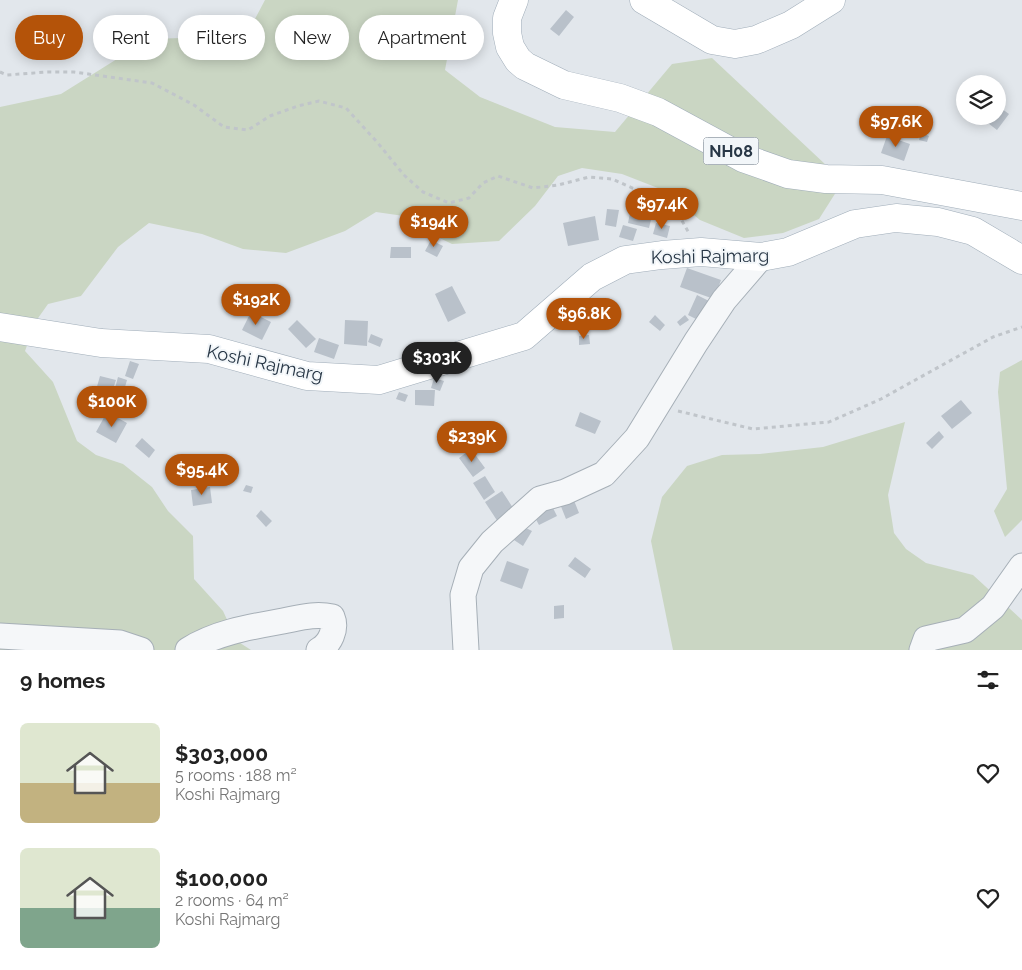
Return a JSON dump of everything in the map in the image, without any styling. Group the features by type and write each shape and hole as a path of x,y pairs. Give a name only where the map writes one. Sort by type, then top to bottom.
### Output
{"main road":[{"name":"NH08","path":"514,0 507,18 507,33 510,48 518,60 525,66 564,85 620,98 658,112 743,158 788,174 826,180 882,180 1022,206"},
{"path":"644,0 712,40 735,44 756,40 791,25 831,0"},
{"name":"Koshi Rajmarg","path":"0,327 101,343 209,349 307,376 379,380 524,336 592,277 625,260 662,254 701,252 761,257 788,252 854,224 896,218 938,222 973,231 1022,260"}],"street":[{"path":"466,650 463,595 471,568 492,542 540,499 565,492 604,474 637,438 724,300 761,257"},
{"path":"922,650 926,639 965,630 993,607 1022,566"},
{"path":"188,650 235,630 314,615 332,617 335,623 329,641 319,650"},
{"path":"0,636 120,642 141,650"}],"path":[{"path":"0,72 7,75 74,72 152,83 194,105 224,127 248,130 270,116 298,106 320,102 346,108 404,175 423,192 449,203 469,198 483,184 498,176 533,188 558,185 589,177 612,179 648,195 677,212 701,252"},
{"path":"672,412 680,411 752,429 829,422 881,399 994,337 1022,327"}],"green space":[{"path":"265,0 458,0 455,15 359,15 359,60 447,60 445,70 480,97 555,127 615,132 672,64 712,58 827,166 838,189 819,219 783,233 744,238 700,220 663,190 622,174 582,168 558,176 535,206 499,241 452,244 421,229 404,216 376,212 345,231 286,253 243,249 202,234 149,223 118,247 81,296 48,304 36,321 25,351 53,382 77,441 96,455 123,464 152,487 168,511 193,536 194,579 223,611 237,641 251,650 0,650 0,107 61,94 115,60 168,60 168,38 178,38 178,60 265,60 265,15 257,15"},
{"path":"1022,360 1022,520 1005,537 994,511 1007,489 998,392 1000,372"},
{"path":"905,422 888,495 894,533 906,549 926,563 973,575 1022,620 1022,650 673,650 651,541 662,497 687,466 722,455 760,454 823,447"}],"building":[{"path":"566,10 574,17 559,36 550,29"},
{"path":"990,125 1001,125 997,130"},
{"path":"921,133 929,136 927,142 919,140"},
{"path":"887,136 910,144 904,161 881,153"},
{"path":"632,203 654,207 649,228 628,223"},
{"path":"607,209 619,210 616,227 605,225"},
{"path":"595,216 599,240 568,246 563,223"},
{"path":"656,223 670,226 667,238 653,234"},
{"path":"623,225 637,229 633,241 619,237"},
{"path":"431,240 443,246 437,257 425,251"},
{"path":"391,247 411,247 411,258 390,258"},
{"path":"687,268 721,280 714,299 680,287"},
{"path":"452,286 466,313 448,322 435,294"},
{"path":"697,295 711,302 702,322 688,315"},
{"path":"593,311 595,325 576,328 574,314"},
{"path":"251,312 271,322 262,340 242,330"},
{"path":"655,315 665,325 660,331 649,322"},
{"path":"685,315 689,320 680,326 677,322"},
{"path":"297,320 316,339 306,348 288,329"},
{"path":"345,320 368,321 367,346 344,344"},
{"path":"371,334 383,339 380,347 368,342"},
{"path":"589,335 590,344 579,345 579,336"},
{"path":"319,338 339,345 334,359 314,352"},
{"path":"130,361 139,364 133,379 125,376"},
{"path":"100,376 116,380 109,401 94,397"},
{"path":"118,377 127,380 123,394 114,392"},
{"path":"434,378 444,381 440,391 431,388"},
{"path":"415,390 435,390 434,406 415,405"},
{"path":"399,392 408,395 405,402 396,399"},
{"path":"961,400 972,413 952,429 941,416"},
{"path":"107,412 127,423 116,443 96,432"},
{"path":"580,412 601,421 595,434 575,426"},
{"path":"939,431 944,437 932,449 926,443"},
{"path":"142,438 155,450 149,458 135,446"},
{"path":"471,449 485,468 473,477 459,458"},
{"path":"485,476 495,492 484,500 473,483"},
{"path":"246,485 253,487 251,493 243,491"},
{"path":"210,487 212,503 193,506 191,490"},
{"path":"502,491 515,511 498,522 485,502"},
{"path":"573,498 579,513 566,519 560,504"},
{"path":"551,504 557,516 539,525 533,514"},
{"path":"261,510 272,521 266,527 256,516"},
{"path":"522,526 532,531 523,546 514,540"},
{"path":"575,557 591,569 585,578 568,566"},
{"path":"507,561 529,569 522,589 500,581"},
{"path":"564,605 564,618 554,619 554,606"}]}
